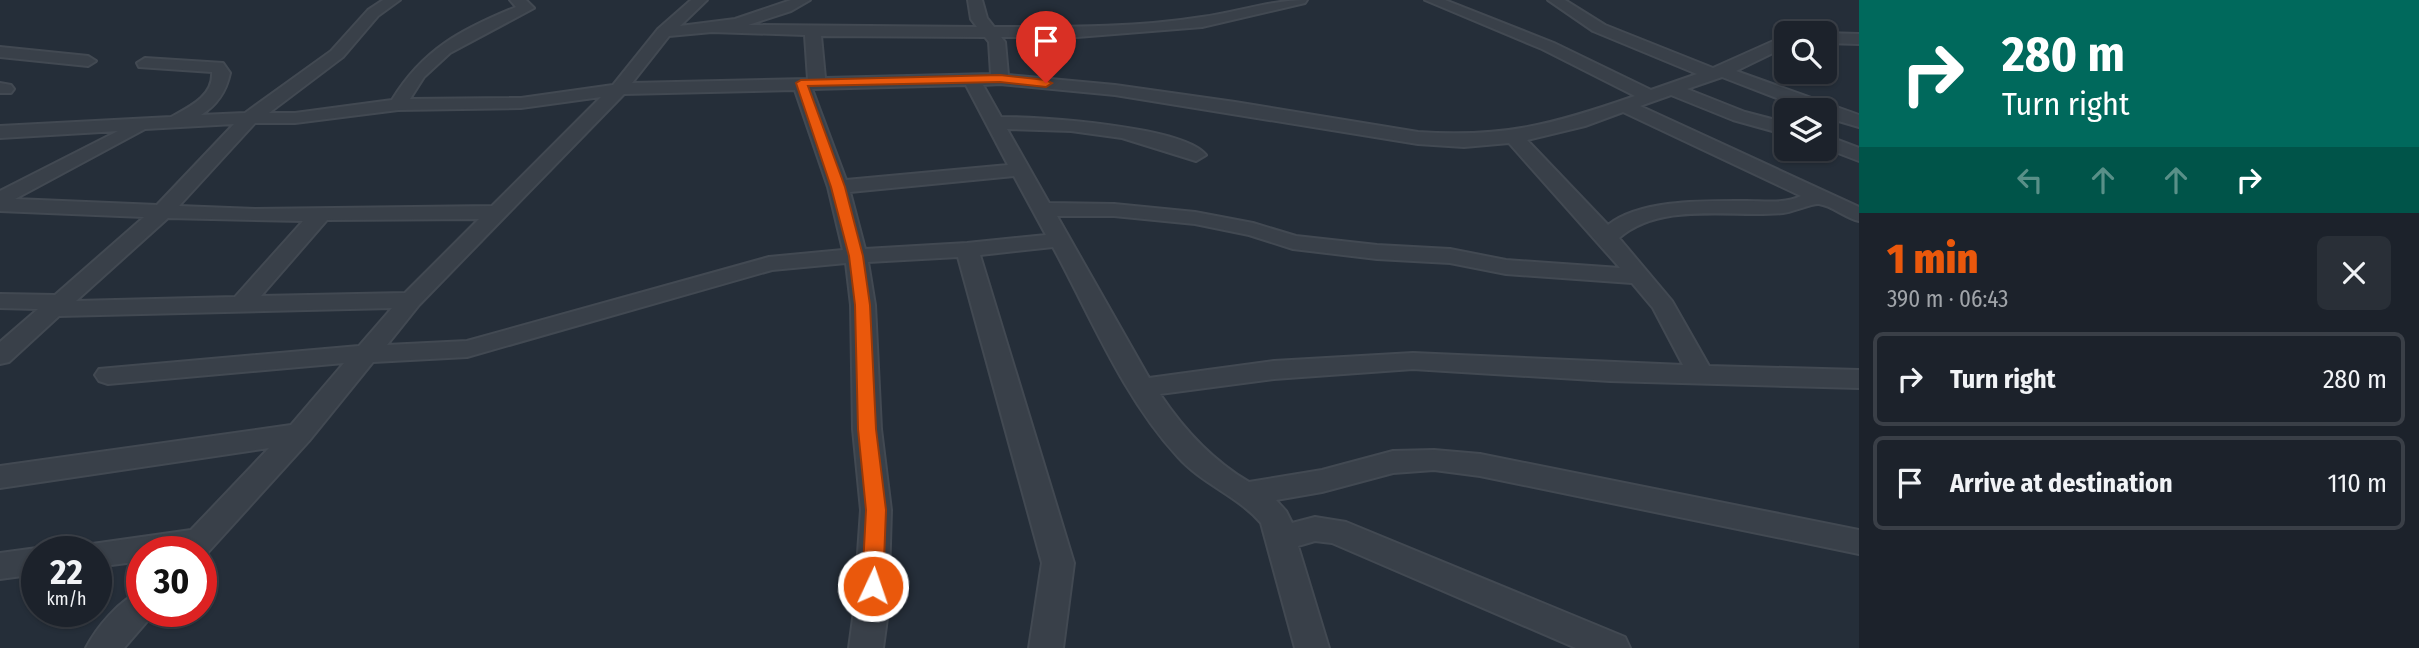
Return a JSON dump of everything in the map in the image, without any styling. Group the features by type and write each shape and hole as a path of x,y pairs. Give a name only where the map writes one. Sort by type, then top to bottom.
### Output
{"street":[{"path":"0,356 161,213 250,118 337,54 373,13 393,0"},
{"path":"398,106 421,70 432,59 455,43 527,6 517,0"},
{"path":"204,536 299,434 411,300 619,89 663,32 700,0"},
{"path":"718,29 771,14 803,0"},
{"path":"975,0 979,19 997,42 1000,79"},
{"path":"663,32 718,29 1077,32 1189,23 1243,15 1274,3 1300,0"},
{"path":"1432,0 1548,46 1649,96"},
{"path":"1555,0 1599,28 1789,98"},
{"path":"813,31 809,83 856,256 863,305 867,429 876,510 871,611 866,648"},
{"path":"1837,38 1859,39"},
{"path":"0,132 250,118 295,118 398,106 522,103 619,89 1000,79 1115,90 1419,138 1464,141 1514,137 1578,122 1717,72 1774,46"},
{"path":"0,52 88,61"},
{"path":"145,63 217,67 222,73 219,90 214,98 173,123"},
{"path":"972,79 1018,170 1060,240 1140,388 1172,432 1200,463 1222,479 1249,493 1265,506 1275,519 1312,648"},
{"path":"1668,88 1739,116 1774,125"},
{"path":"1625,106 1859,215"},
{"path":"1837,115 1859,121"},
{"path":"993,123 1095,127 1175,145 1196,155"},
{"path":"0,199 143,125"},
{"path":"1514,137 1607,237 1664,306 1700,374"},
{"path":"1837,146 1859,155"},
{"path":"838,187 1018,170"},
{"path":"1607,237 1626,222 1668,212 1783,207 1800,204 1818,195"},
{"path":"0,205 161,213 320,215 500,212"},
{"path":"1042,209 1114,210 1195,218 1244,227 1293,242 1377,252 1450,256 1506,267 1638,276"},
{"path":"1584,212 1626,222"},
{"path":"242,304 320,215"},
{"path":"805,259 848,228"},
{"path":"108,374 366,353 467,349 758,267 805,259 967,250 1060,240"},
{"path":"967,250 1058,563 1046,648"},
{"path":"0,301 54,306 411,300"},
{"path":"1140,388 1274,370 1413,361 1610,372 1859,379"},
{"path":"0,477 299,434"},
{"path":"1249,493 1322,481 1393,462 1434,460 1480,465 1859,542"},
{"path":"1280,539 1315,529 1335,531 1613,648"},
{"path":"0,566 21,563"},
{"path":"103,648 126,623"}],"route":[{"path":"873,586 876,510 867,429 863,305 856,256 838,187 801,83 1000,79 1046,83"}]}
